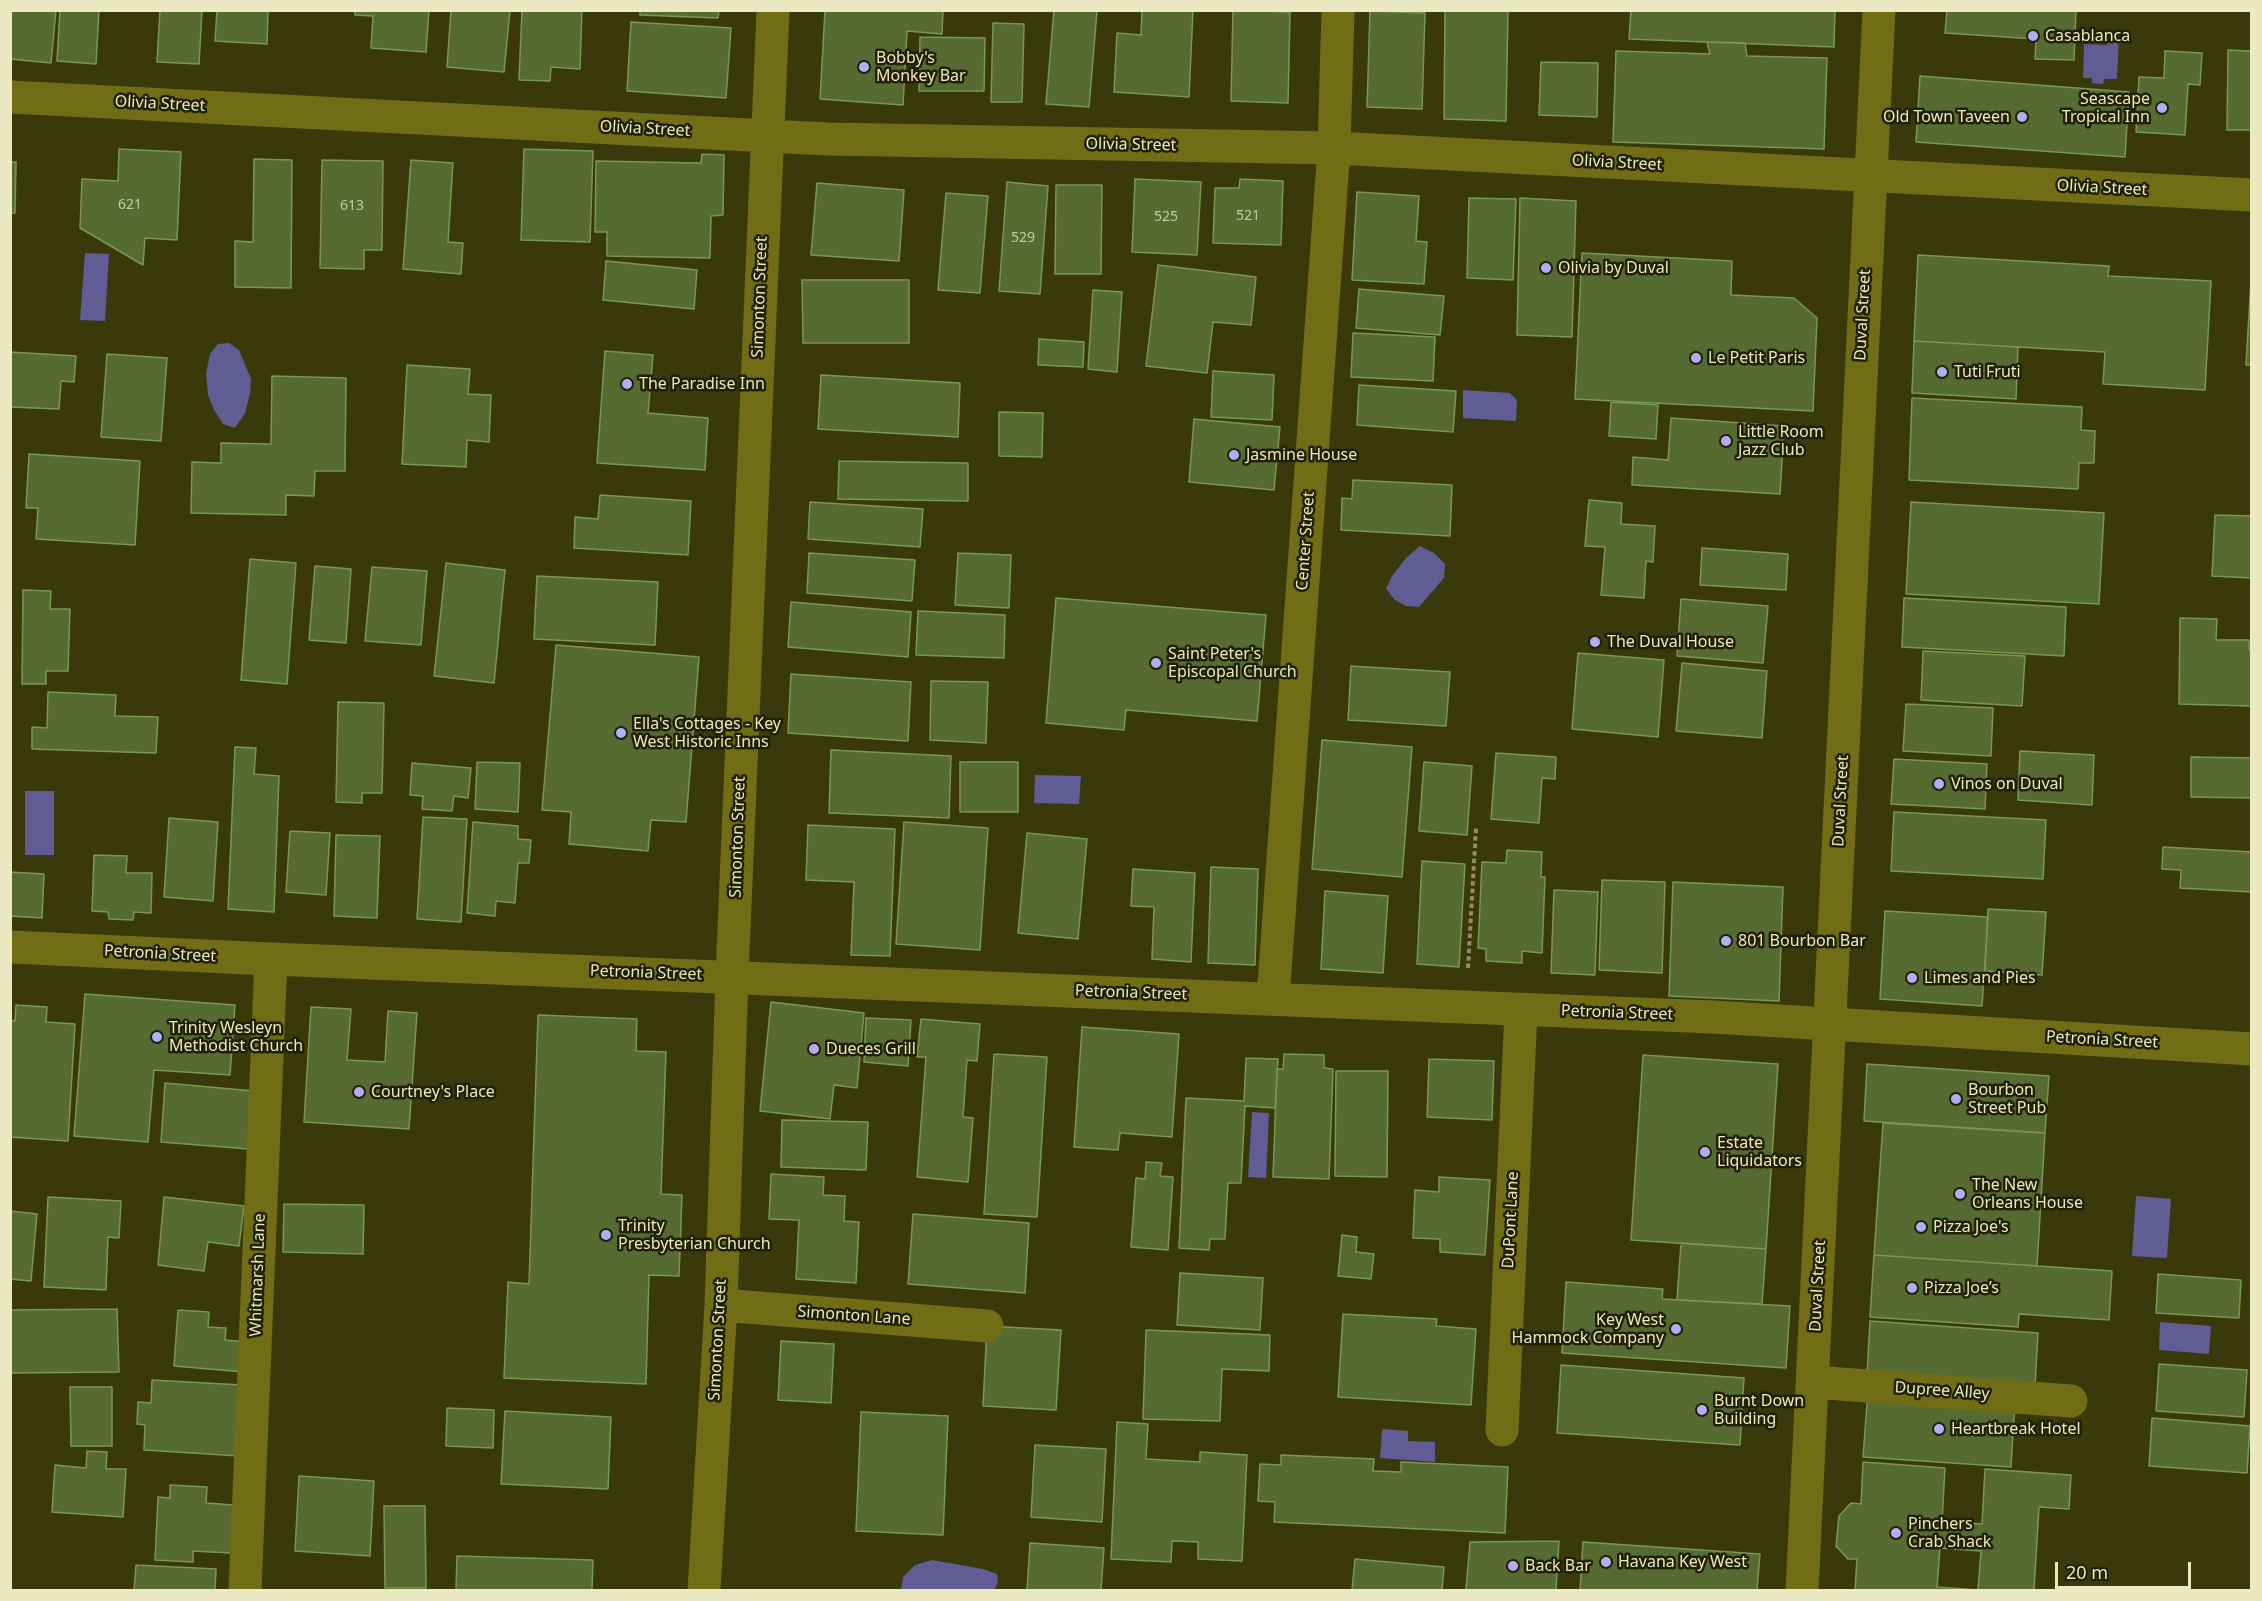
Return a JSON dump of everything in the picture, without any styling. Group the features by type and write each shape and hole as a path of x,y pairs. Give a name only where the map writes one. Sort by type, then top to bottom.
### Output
{"street":[{"name":"Simonton Street","path":"704,1590 721,1305 732,976 773,10"},
{"name":"Center Street","path":"1273,999 1334,148 1338,10"},
{"name":"Duval Street","path":"1802,1590 1879,10"},
{"name":"Olivia Street","path":"10,97 827,140 1334,148 2252,195"},
{"name":"Petronia Street","path":"10,946 271,960 732,976 1831,1023 2252,1049"},
{"name":"Whitmarsh Lane","path":"245,1590 271,960"},
{"name":"DuPont Lane","path":"1502,1430 1521,1010"},
{"name":"Simonton Lane","path":"721,1305 987,1326"},
{"name":"Dupree Alley","path":"1813,1382 2071,1401"}],"path":[{"path":"1466,1007 1476,828"}],"shaded area":[{"path":"2108,36 2119,36 2117,79 2104,79 2103,84 2092,83 2092,78 2083,78 2084,44 2107,45"},
{"path":"85,253 109,254 105,321 80,320"},
{"path":"229,343 239,350 251,379 245,413 235,428 223,424 214,410 208,395 206,374 210,354 218,344"},
{"path":"1463,390 1510,393 1517,400 1516,421 1463,418"},
{"path":"1420,546 1434,553 1445,564 1444,578 1419,607 1406,606 1395,600 1386,589 1392,576 1406,558"},
{"path":"1035,775 1081,776 1079,804 1034,803"},
{"path":"25,791 54,791 54,855 25,855"},
{"path":"1252,1112 1269,1113 1266,1178 1248,1177"},
{"path":"2136,1196 2171,1199 2167,1258 2132,1256"},
{"path":"2160,1322 2211,1326 2209,1354 2159,1350"},
{"path":"1382,1429 1408,1431 1408,1441 1435,1442 1435,1462 1380,1458"},
{"path":"932,1560 983,1569 997,1574 998,1582 994,1590 901,1590 903,1577 915,1565"}],"building":[{"path":"10,10 56,10 51,63 10,59"},
{"path":"60,10 99,10 96,64 57,61"},
{"path":"160,10 202,10 199,64 157,62"},
{"path":"217,10 268,10 267,44 215,41"},
{"path":"355,10 429,10 426,52 371,48 373,16 355,15"},
{"path":"451,10 510,10 504,72 447,67"},
{"path":"522,10 582,10 580,69 551,67 550,81 519,80"},
{"path":"640,10 719,10 718,18 640,15"},
{"name":"Bobby's Monkey Bar","path":"825,10 943,10 942,34 907,31 903,105 820,99"},
{"path":"1054,10 1097,11 1089,107 1046,104"},
{"path":"1142,10 1193,10 1189,97 1114,92 1117,33 1141,35"},
{"path":"1233,10 1290,12 1288,103 1231,101"},
{"path":"1445,10 1508,10 1506,121 1444,119"},
{"path":"1631,10 1835,10 1834,47 1629,39"},
{"name":"Casablanca","path":"1947,10 2076,10 2074,60 2035,59 2036,39 1945,33"},
{"path":"1370,11 1425,13 1422,109 1367,107"},
{"path":"631,22 731,28 726,98 627,91"},
{"path":"993,23 1024,24 1022,102 991,102"},
{"path":"920,37 985,38 984,91 919,91"},
{"path":"1707,42 1745,43 1747,56 1827,58 1824,149 1613,142 1616,51 1710,54"},
{"path":"2228,50 2252,51 2252,130 2227,130"},
{"name":"Seascape Tropical Inn","path":"2165,51 2202,53 2200,85 2188,84 2185,135 2136,132 2139,77 2164,78"},
{"path":"1541,62 1598,63 1597,117 1539,115"},
{"name":"Old Town Taveen","path":"1920,76 2129,92 2125,157 1916,142"},
{"path":"119,149 181,152 177,240 145,238 143,265 80,228 82,179 118,181"},
{"path":"524,149 593,151 590,242 521,240"},
{"path":"702,154 724,155 723,215 711,216 710,258 607,256 607,232 595,232 596,161 701,163"},
{"path":"254,159 292,160 291,288 235,287 235,241 253,242"},
{"path":"322,160 383,161 382,250 364,250 364,269 320,268"},
{"path":"411,160 453,163 448,242 463,243 461,274 403,269"},
{"path":"10,162 16,162 15,213 10,213"},
{"path":"1135,179 1201,182 1197,255 1132,252"},
{"path":"1240,179 1283,181 1281,245 1213,243 1215,188 1239,188"},
{"path":"1007,182 1048,186 1040,294 999,291"},
{"path":"817,183 904,190 899,261 811,255"},
{"path":"1056,185 1102,185 1101,274 1055,274"},
{"path":"1357,192 1419,196 1416,241 1427,242 1424,284 1352,280"},
{"path":"946,193 988,196 980,293 938,290"},
{"path":"1469,198 1516,199 1513,280 1467,278"},
{"name":"Olivia by Duval","path":"1520,198 1576,201 1572,337 1517,335"},
{"name":"Le Petit Paris","path":"1582,253 1732,261 1731,295 1794,298 1817,318 1813,411 1575,399"},
{"path":"1918,255 2109,266 2108,276 2211,281 2205,390 2103,384 2105,352 1914,341"},
{"path":"606,261 697,270 694,309 603,300"},
{"path":"2252,263 2252,365 2246,365"},
{"path":"1158,265 1256,277 1251,325 1213,322 1207,373 1146,366"},
{"path":"802,280 909,280 909,343 803,343"},
{"path":"1359,289 1444,296 1440,335 1356,328"},
{"path":"1093,290 1122,292 1117,372 1088,369"},
{"path":"1353,333 1435,337 1433,381 1351,377"},
{"path":"1039,339 1084,342 1083,367 1038,365"},
{"path":"1914,341 2018,347 2016,399 1912,393"},
{"name":"The Paradise Inn","path":"605,351 653,355 648,413 708,418 705,470 597,463"},
{"path":"10,352 76,356 74,382 61,381 59,409 10,407"},
{"path":"107,354 167,358 161,441 101,437"},
{"path":"407,365 470,369 468,394 491,395 489,442 467,440 466,467 402,464"},
{"path":"1213,371 1274,375 1272,420 1211,417"},
{"path":"821,375 960,383 958,437 818,429"},
{"path":"272,376 346,378 345,471 315,471 314,496 286,495 286,515 191,513 192,462 221,463 221,443 271,444"},
{"path":"1359,385 1456,391 1453,432 1357,425"},
{"path":"1912,398 2082,407 2081,430 2095,431 2094,463 2079,463 2078,489 1909,480"},
{"path":"1611,402 1658,405 1656,439 1609,436"},
{"path":"999,412 1043,413 1042,457 999,456"},
{"name":"Little Room Jazz Club","path":"1671,418 1784,426 1780,494 1632,485 1633,457 1668,460"},
{"name":"Jasmine House","path":"1194,419 1280,427 1274,490 1189,482"},
{"path":"29,454 140,461 135,545 36,539 38,508 26,508"},
{"path":"839,461 968,463 968,501 838,499"},
{"path":"1353,480 1452,485 1450,536 1341,530 1342,498 1352,499"},
{"path":"600,495 691,501 688,555 574,548 575,517 598,519"},
{"path":"1589,500 1622,503 1621,524 1655,526 1653,562 1646,561 1644,598 1601,595 1605,547 1585,546"},
{"path":"810,502 923,509 920,547 808,539"},
{"path":"1911,502 2104,513 2099,604 1906,594"},
{"path":"2215,515 2252,516 2252,578 2212,576"},
{"path":"1702,548 1788,554 1786,590 1700,585"},
{"path":"809,553 915,560 912,601 807,593"},
{"path":"958,553 1011,555 1009,608 955,605"},
{"path":"250,559 296,563 287,684 241,680"},
{"path":"446,563 505,570 494,683 434,676"},
{"path":"315,566 351,569 346,643 309,640"},
{"path":"372,567 427,571 421,645 365,641"},
{"path":"537,576 658,582 655,645 534,639"},
{"path":"23,590 51,591 50,609 70,609 68,671 46,671 46,684 22,684"},
{"name":"Saint Peter's Episcopal Church","path":"1056,598 1266,615 1257,721 1126,710 1124,730 1046,723"},
{"path":"1904,598 2066,607 2064,656 1902,647"},
{"path":"1681,599 1768,606 1763,663 1677,656"},
{"path":"791,602 911,612 908,657 788,647"},
{"path":"918,611 1005,615 1004,658 916,655"},
{"path":"2180,618 2217,619 2216,640 2249,640 2249,649 2252,649 2252,706 2179,704"},
{"name":"Ella's Cottages - Key West Historic Inns","path":"556,645 699,657 686,822 651,820 648,851 569,844 571,812 542,810"},
{"path":"1923,651 2025,656 2022,706 1921,700"},
{"path":"1578,653 1664,660 1658,737 1572,729"},
{"name":"The Duval House","path":"1682,663 1767,671 1762,738 1676,731"},
{"path":"1351,666 1450,672 1446,726 1348,720"},
{"path":"791,674 911,682 908,741 788,733"},
{"path":"931,681 988,682 986,743 930,740"},
{"path":"48,692 116,695 115,716 158,717 156,753 32,749 32,727 47,728"},
{"path":"338,702 384,703 382,793 362,793 362,803 336,802"},
{"path":"1906,704 1993,708 1991,756 1903,751"},
{"path":"1322,740 1412,747 1402,877 1312,869"},
{"path":"235,747 256,748 254,774 279,776 274,912 228,909"},
{"path":"831,750 951,756 949,818 829,813"},
{"path":"2020,751 2094,755 2092,805 2018,800"},
{"path":"1496,753 1556,757 1555,779 1542,778 1539,823 1491,819"},
{"path":"2191,757 2252,758 2252,798 2191,797"},
{"name":"Vinos on Duval","path":"1894,759 1987,764 1985,809 1891,804"},
{"path":"477,762 520,763 518,812 475,809"},
{"path":"960,762 1018,762 1018,812 960,812"},
{"path":"1424,762 1472,766 1467,835 1419,831"},
{"path":"412,763 471,768 468,798 454,796 452,811 422,809 423,796 410,795"},
{"path":"1894,812 2046,820 2043,879 1891,871"},
{"path":"423,817 467,819 461,922 417,919"},
{"path":"169,818 218,822 213,901 164,897"},
{"path":"473,822 518,826 518,839 531,840 529,863 518,863 515,903 496,901 495,916 467,913"},
{"path":"904,822 988,828 980,950 896,944"},
{"path":"808,825 895,829 890,956 851,955 854,882 806,880"},
{"path":"290,831 330,833 326,895 286,892"},
{"path":"1027,833 1087,839 1078,939 1018,933"},
{"path":"336,835 380,836 377,918 334,916"},
{"path":"2163,847 2252,852 2252,892 2180,888 2181,870 2162,869"},
{"path":"1507,850 1542,852 1541,877 1545,877 1542,953 1522,951 1522,963 1486,961 1486,949 1478,948 1482,862 1506,863"},
{"path":"94,855 127,856 126,873 152,873 151,913 134,912 133,920 109,919 108,912 92,911"},
{"path":"1422,861 1465,864 1459,967 1417,964"},
{"path":"1211,867 1258,869 1255,965 1208,963"},
{"path":"1133,869 1195,873 1191,962 1152,959 1154,907 1131,906"},
{"path":"10,872 44,874 42,918 10,916"},
{"path":"1602,880 1665,882 1662,973 1599,970"},
{"name":"801 Bourbon Bar","path":"1673,882 1783,887 1779,1001 1669,996"},
{"path":"1554,890 1598,892 1595,975 1551,973"},
{"path":"1325,891 1388,896 1383,973 1321,969"},
{"path":"1988,909 2046,912 2042,975 1985,971"},
{"path":"1885,911 1988,917 1982,1006 1880,999"},
{"name":"Trinity Wesleyn Methodist Church","path":"85,994 235,1005 230,1075 154,1070 148,1142 74,1136"},
{"name":"Dueces Grill","path":"771,1002 864,1013 857,1088 834,1085 830,1119 760,1111"},
{"path":"16,1005 47,1007 46,1022 75,1024 68,1141 10,1137 10,1020 15,1021"},
{"name":"Courtney's Place","path":"311,1007 351,1009 347,1060 385,1062 388,1011 417,1013 409,1129 304,1122"},
{"name":"Trinity Presbyterian Church","path":"538,1015 637,1019 636,1051 666,1052 661,1194 682,1195 679,1276 649,1275 646,1384 504,1378 508,1282 529,1284"},
{"path":"866,1018 911,1020 908,1066 864,1062"},
{"path":"921,1019 980,1024 977,1061 967,1060 963,1117 973,1118 968,1182 917,1177 926,1057 917,1057"},
{"path":"1082,1027 1179,1034 1172,1137 1120,1133 1118,1150 1074,1147"},
{"path":"994,1054 1047,1057 1037,1217 984,1214"},
{"path":"1284,1054 1324,1055 1324,1068 1333,1069 1329,1179 1273,1177 1277,1069 1283,1069"},
{"name":"Estate Liquidators","path":"1643,1055 1778,1064 1766,1249 1631,1240"},
{"path":"1246,1058 1278,1059 1275,1108 1245,1106 1241,1183 1228,1183 1225,1239 1210,1239 1209,1250 1179,1248 1186,1098 1244,1101"},
{"path":"1429,1059 1494,1061 1492,1120 1427,1117"},
{"name":"Bourbon Street Pub","path":"1867,1064 2049,1076 2045,1133 1864,1121"},
{"path":"1336,1071 1388,1071 1387,1177 1335,1176"},
{"path":"165,1083 254,1091 249,1149 161,1142"},
{"path":"782,1120 868,1122 866,1170 781,1167"},
{"name":"The New Orleans House","path":"1883,1123 2045,1133 2037,1266 1874,1255"},
{"path":"1146,1162 1162,1163 1160,1176 1173,1177 1168,1250 1131,1247 1136,1178 1145,1179"},
{"path":"771,1174 824,1177 823,1195 845,1196 844,1221 859,1222 856,1283 796,1279 799,1220 769,1219"},
{"path":"1439,1177 1490,1180 1485,1255 1440,1252 1440,1239 1413,1238 1415,1190 1439,1192"},
{"path":"48,1197 121,1201 119,1238 108,1237 106,1290 44,1287"},
{"path":"164,1197 244,1206 239,1246 208,1242 204,1271 158,1265"},
{"path":"284,1204 364,1205 363,1254 283,1252"},
{"path":"10,1211 37,1214 31,1281 10,1279"},
{"path":"913,1214 1029,1223 1025,1293 908,1284"},
{"path":"1342,1235 1357,1237 1356,1252 1374,1254 1371,1279 1338,1276"},
{"path":"1681,1243 1766,1249 1762,1304 1677,1300"},
{"path":"1874,1255 2112,1271 2109,1320 2019,1314 2018,1327 1870,1317"},
{"path":"1180,1273 1263,1278 1260,1330 1177,1325"},
{"path":"2158,1274 2241,1280 2239,1318 2156,1313"},
{"name":"Key West Hammock Company","path":"1566,1282 1663,1289 1662,1299 1790,1306 1786,1368 1562,1353"},
{"path":"117,1309 119,1372 10,1373 10,1310"},
{"path":"178,1310 209,1312 208,1327 226,1328 225,1340 247,1342 244,1372 174,1366"},
{"path":"1343,1314 1437,1319 1436,1326 1476,1329 1471,1405 1338,1397"},
{"path":"1870,1321 2038,1333 2035,1386 1867,1374"},
{"path":"987,1326 1061,1330 1056,1410 983,1406"},
{"path":"1146,1330 1270,1335 1269,1371 1222,1369 1220,1421 1143,1419"},
{"path":"781,1341 834,1344 831,1403 778,1400"},
{"path":"2159,1364 2247,1370 2244,1417 2156,1411"},
{"path":"1561,1365 1744,1378 1740,1445 1557,1433"},
{"path":"152,1380 242,1385 239,1456 144,1450 145,1425 137,1424 138,1402 151,1403"},
{"path":"70,1387 112,1387 112,1446 71,1446"},
{"name":"Heartbreak Hotel","path":"1868,1391 2015,1401 2011,1467 1863,1457"},
{"path":"447,1408 494,1410 493,1448 446,1446"},
{"path":"505,1411 611,1417 608,1489 501,1484"},
{"path":"861,1412 948,1416 943,1535 856,1531"},
{"path":"2152,1418 2250,1426 2247,1473 2149,1466"},
{"path":"1117,1422 1148,1424 1146,1459 1200,1462 1200,1452 1247,1455 1242,1561 1198,1559 1198,1542 1172,1541 1171,1562 1111,1559"},
{"path":"1035,1445 1106,1449 1102,1522 1031,1517"},
{"path":"87,1451 107,1452 106,1469 126,1469 123,1517 52,1512 55,1465 86,1468"},
{"path":"1281,1455 1374,1459 1373,1471 1401,1472 1401,1462 1508,1467 1505,1533 1274,1522 1275,1502 1258,1501 1260,1464 1281,1465"},
{"path":"1863,1462 1945,1468 1942,1521 1982,1524 1985,1469 2071,1475 2069,1509 2039,1507 2034,1590 1978,1590 1855,1590 1857,1559 1848,1559 1836,1546 1839,1516 1851,1503 1861,1504","holes":["1940,1548 1981,1551 1978,1590 1937,1587"]},
{"path":"299,1476 374,1481 370,1556 295,1551"},
{"path":"170,1485 207,1487 206,1503 233,1505 231,1553 193,1551 193,1562 155,1560 158,1497 170,1498"},
{"path":"384,1506 425,1506 426,1588 385,1588"},
{"name":"Back Bar","path":"1559,1541 1556,1590 1466,1590 1470,1542"},
{"path":"1583,1542 1760,1554 1757,1590 1580,1590"},
{"path":"1030,1543 1104,1548 1101,1590 1027,1590"},
{"path":"457,1556 593,1560 592,1590 456,1590"},
{"path":"1355,1559 1444,1567 1442,1590 1352,1590"},
{"path":"136,1565 216,1569 215,1590 134,1590"}],"place":[{"name":"Casablanca","path":"2033,36"},
{"name":"Bobby's Monkey Bar","path":"864,67"},
{"name":"Seascape Tropical Inn","path":"2162,108"},
{"name":"Old Town Taveen","path":"2022,117"},
{"name":"Olivia by Duval","path":"1546,268"},
{"name":"Le Petit Paris","path":"1696,358"},
{"name":"Tuti Fruti","path":"1942,372"},
{"name":"The Paradise Inn","path":"627,384"},
{"name":"Little Room Jazz Club","path":"1726,441"},
{"name":"Jasmine House","path":"1234,455"},
{"name":"The Duval House","path":"1595,642"},
{"name":"Saint Peter's Episcopal Church","path":"1156,663"},
{"name":"Ella's Cottages - Key West Historic Inns","path":"621,733"},
{"name":"Vinos on Duval","path":"1939,784"},
{"name":"801 Bourbon Bar","path":"1726,941"},
{"name":"Limes and Pies","path":"1912,978"},
{"name":"Trinity Wesleyn Methodist Church","path":"157,1037"},
{"name":"Dueces Grill","path":"814,1049"},
{"name":"Courtney's Place","path":"359,1092"},
{"name":"Bourbon Street Pub","path":"1956,1099"},
{"name":"Estate Liquidators","path":"1705,1152"},
{"name":"The New Orleans House","path":"1960,1194"},
{"name":"Pizza Joe's","path":"1921,1227"},
{"name":"Trinity Presbyterian Church","path":"606,1235"},
{"name":"Pizza Joe’s","path":"1912,1288"},
{"name":"Key West Hammock Company","path":"1676,1329"},
{"name":"Burnt Down Building","path":"1702,1410"},
{"name":"Heartbreak Hotel","path":"1939,1429"},
{"name":"Pinchers Crab Shack","path":"1896,1533"},
{"name":"Havana Key West","path":"1606,1562"},
{"name":"Back Bar","path":"1513,1566"}]}
